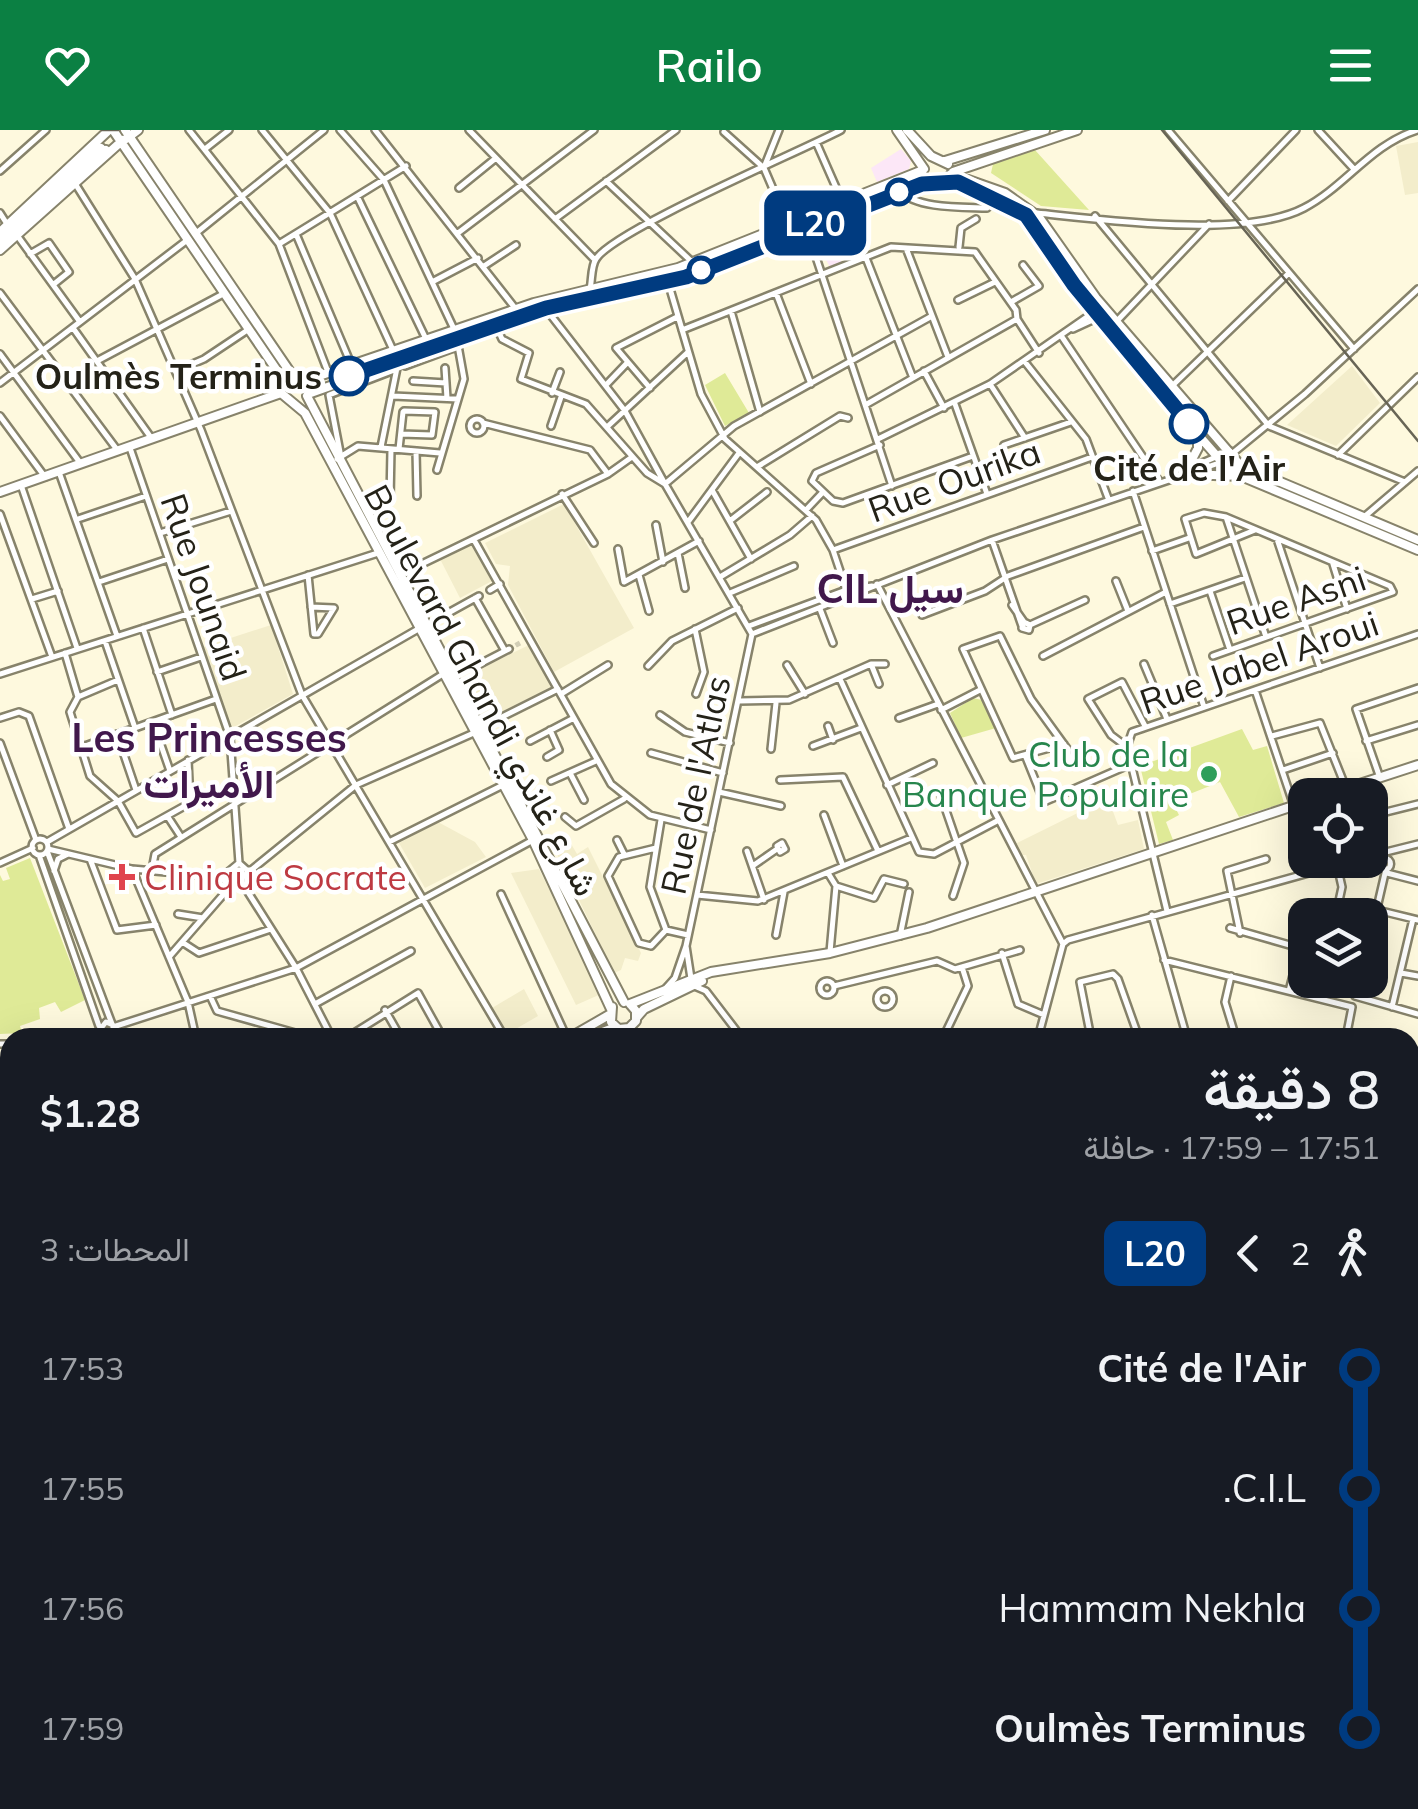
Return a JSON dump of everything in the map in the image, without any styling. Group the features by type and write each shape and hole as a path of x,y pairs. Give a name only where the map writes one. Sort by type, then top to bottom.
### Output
{"main road":[{"path":"0,235 111,130 127,135 282,382 281,393"},
{"path":"0,249 18,238 127,135 138,130"},
{"path":"897,130 930,184"},
{"path":"907,130 934,158 945,161 1046,130"},
{"path":"944,184 951,173 1077,130"},
{"path":"0,235 104,149 0,249"},
{"path":"281,393 295,403 456,337 514,308 693,263 924,169 934,158"},
{"path":"945,161 951,173 981,182 1034,212 1116,322 1241,476"},
{"path":"981,182 977,172 984,162"},
{"path":"282,382 351,364 398,361 426,339 456,337 546,308 668,282 900,191 958,182 1026,215 1097,314 1198,434 1245,467 1418,540"},
{"path":"192,236 297,376 308,384 308,395"},
{"path":"1,490 281,393"},
{"name":"Boulevard Ghandi شارع غاندي","path":"308,395 479,730 636,1019"},
{"name":"Boulevard Ghandi شارع غاندي","path":"295,403 305,413 536,838 611,999 610,1012 617,1028"},
{"path":"1198,434 1198,448 1184,472 1241,476 1418,550"},
{"path":"1380,778 1418,765"},
{"path":"584,1028 627,1003 658,996 714,974 900,936 1288,808"},
{"path":"617,1028 691,982"},
{"path":"636,1019 637,1028"}],"street":[{"path":"0,171 46,130"},
{"path":"189,130 279,244 328,372"},
{"path":"205,149 229,130"},
{"path":"0,383 324,130"},
{"path":"340,130 384,180 456,337 464,379 437,470"},
{"path":"374,130 514,308"},
{"path":"469,130 595,260"},
{"path":"458,233 594,130"},
{"path":"555,218 676,130"},
{"path":"764,168 778,130"},
{"path":"590,289 595,260 650,222 841,130"},
{"path":"1168,130 1354,350"},
{"path":"1228,201 1296,130"},
{"path":"1318,130 1353,168"},
{"path":"1034,212 1249,224 1303,209 1378,148 1417,130"},
{"path":"266,131 330,212 398,361 381,448"},
{"path":"724,132 764,168 788,224"},
{"path":"816,142 842,201"},
{"path":"458,188 496,158"},
{"path":"279,244 406,166"},
{"path":"606,181 693,263"},
{"path":"76,186 135,279 176,371 302,695 499,1028"},
{"path":"900,191 906,197 974,208 989,208 995,197"},
{"path":"357,196 426,339"},
{"path":"0,212 8,224"},
{"path":"1095,216 1269,426 1405,482"},
{"path":"959,248 961,228 976,219"},
{"path":"1116,322 1209,224"},
{"path":"806,227 854,360 892,486"},
{"path":"296,234 351,364"},
{"path":"18,238 80,322"},
{"path":"30,254 49,243 69,272 53,285"},
{"path":"484,266 516,245"},
{"path":"906,246 948,357"},
{"path":"682,330 906,246 959,248 971,250 996,281 1039,353"},
{"path":"432,282 478,258"},
{"path":"866,258 913,378"},
{"path":"1011,302 1039,286 1023,264"},
{"path":"1171,387 1289,272"},
{"path":"958,300 996,281"},
{"path":"668,282 704,403 739,452 812,516 833,550 849,598"},
{"path":"546,308 624,412 752,634 992,540 1226,455 1269,426 1418,288"},
{"path":"0,293 118,451"},
{"path":"97,361 225,293"},
{"path":"776,293 811,384"},
{"path":"731,310 760,412"},
{"path":"973,456 840,504 812,481 814,475 990,384 1097,314"},
{"path":"665,484 724,434 932,316"},
{"path":"650,388 617,346 677,317"},
{"path":"868,404 1017,319"},
{"path":"496,325 502,340 529,353 521,379 586,404 632,457 665,484"},
{"path":"73,328 152,439"},
{"path":"176,371 250,329"},
{"path":"1062,337 1159,481"},
{"path":"607,427 688,352"},
{"path":"0,354 81,464"},
{"path":"398,361 328,397 339,457 356,447 440,454"},
{"path":"606,385 627,362"},
{"path":"1026,362 1086,439 1108,498"},
{"path":"445,368 446,398"},
{"path":"924,371 944,408"},
{"path":"552,393 560,372"},
{"path":"1338,455 1418,377"},
{"path":"413,381 446,383"},
{"path":"990,384 1025,438"},
{"path":"393,396 458,399"},
{"path":"550,426 561,397"},
{"path":"955,404 987,494"},
{"path":"399,449 404,411 435,412 432,435 401,434"},
{"path":"0,416 45,476"},
{"path":"756,467 840,416 848,418"},
{"path":"483,422 590,450 608,474"},
{"path":"1004,445 1072,422"},
{"name":"Rue Jounaid","path":"130,447 230,737 238,863"},
{"path":"390,500 391,448"},
{"path":"416,451 416,496"},
{"path":"688,522 739,452"},
{"path":"399,574 608,474 632,457"},
{"name":"Rue Ourika","path":"833,550 1092,457"},
{"path":"59,472 117,636"},
{"path":"1364,517 1418,472"},
{"path":"21,485 78,648"},
{"path":"712,490 751,559"},
{"path":"1133,490 1204,707"},
{"path":"730,521 767,492"},
{"path":"806,510 823,492"},
{"path":"562,494 594,543"},
{"path":"76,519 146,496"},
{"path":"160,533 231,511"},
{"path":"1255,530 1196,554 1186,517 1204,513 1226,517 1332,562 1348,609"},
{"path":"0,514 52,657"},
{"path":"720,576 812,516"},
{"path":"1226,517 1266,637"},
{"path":"656,525 663,562"},
{"path":"922,615 985,591 1003,578 1144,527"},
{"path":"1152,551 1189,538"},
{"path":"474,540 596,760 624,798 661,820 711,830"},
{"path":"992,540 1003,578 1023,621 1085,600"},
{"path":"1277,540 1320,668"},
{"path":"618,550 623,580 699,542"},
{"path":"0,674 379,553"},
{"path":"678,553 685,588"},
{"path":"99,582 168,559"},
{"name":"Rue Asni","path":"1213,656 1394,590 1332,562"},
{"path":"730,593 794,566"},
{"path":"639,575 649,611"},
{"path":"308,576 311,608 314,634 318,634 334,608 311,608"},
{"path":"1170,604 1245,578"},
{"path":"1116,582 1128,612"},
{"path":"490,590 500,584"},
{"path":"749,626 846,590 874,585"},
{"path":"874,585 1063,944 1040,1028"},
{"path":"31,599 58,591"},
{"path":"1210,591 1230,650"},
{"path":"1042,656 1166,592"},
{"path":"450,612 477,597 507,650 476,666"},
{"path":"648,666 666,645 738,608"},
{"path":"820,609 832,643"},
{"path":"143,628 172,715"},
{"path":"40,855 69,829 420,628"},
{"path":"695,629 704,672 696,694"},
{"name":"Rue de l'Atlas","path":"658,996 674,980 686,946 752,634"},
{"path":"997,634 1031,698 1066,747 1013,758 980,690 962,651 997,634"},
{"name":"Rue Jabel Aroui","path":"1127,747 1130,735 1145,726 1418,634"},
{"path":"520,643 530,638"},
{"path":"104,640 135,728"},
{"path":"65,653 78,696"},
{"path":"158,672 201,657"},
{"path":"739,700 776,703 871,664 885,664"},
{"path":"871,664 879,684"},
{"path":"1144,664 1167,719"},
{"path":"169,957 229,888 356,785 560,692 608,665"},
{"path":"787,665 805,694"},
{"path":"152,870 155,854 444,673"},
{"path":"840,679 919,852 934,854 997,822"},
{"path":"118,680 78,696 69,709 91,777 118,801 138,834 192,800 188,760"},
{"path":"1145,726 1122,682 1088,702 1111,735 1127,747 1167,911"},
{"path":"1380,778 1356,709 1418,688"},
{"path":"899,718 980,690"},
{"path":"1256,690 1288,780"},
{"path":"81,747 216,699"},
{"path":"770,748 776,703"},
{"path":"0,718 19,712 29,716 69,829"},
{"path":"660,715 685,732 730,743"},
{"path":"530,741 574,718"},
{"path":"152,722 170,771"},
{"path":"1272,736 1317,722 1342,778"},
{"path":"1366,741 1418,724"},
{"path":"828,726 833,740"},
{"path":"813,746 862,728"},
{"path":"547,757 559,750 550,730"},
{"path":"116,734 136,790"},
{"path":"0,743 36,840 47,847 132,868 222,877 238,863 248,871"},
{"path":"651,753 723,772"},
{"path":"1283,770 1333,754"},
{"path":"1025,755 1039,799 1046,801 1131,764"},
{"path":"550,781 596,760"},
{"path":"888,785 933,763"},
{"path":"0,770 8,767"},
{"path":"570,772 584,800"},
{"path":"780,780 844,777 878,852"},
{"path":"390,842 504,784"},
{"path":"719,792 781,806"},
{"path":"941,796 964,863 953,896"},
{"path":"565,817 575,828 624,798"},
{"path":"1388,812 1418,804"},
{"path":"824,814 843,866"},
{"path":"168,818 181,838"},
{"path":"661,820 650,887 666,930"},
{"path":"118,1028 296,968 536,838"},
{"path":"697,895 740,903 764,900 911,838"},
{"path":"0,863 33,848 36,840"},
{"path":"617,840 624,854"},
{"path":"1388,854 1418,844"},
{"path":"47,847 106,1028"},
{"path":"33,848 40,855 105,1028"},
{"path":"656,848 624,854 611,863 608,876 639,943 651,946 666,930"},
{"path":"754,864 777,849"},
{"path":"747,851 764,900"},
{"path":"54,874 58,859 68,854"},
{"path":"90,859 117,930 156,926"},
{"path":"1240,933 1227,871 1266,859"},
{"path":"132,868 188,1002 194,1028"},
{"path":"1388,872 1418,881"},
{"path":"828,873 836,886 830,952"},
{"path":"222,877 229,888"},
{"path":"240,878 296,968 327,1028"},
{"path":"1063,944 1152,915 1291,878"},
{"path":"836,886 874,898 884,879 904,884"},
{"path":"776,935 784,892"},
{"path":"900,936 909,892"},
{"path":"500,894 563,1028"},
{"path":"1388,913 1416,920 1392,1007"},
{"path":"178,914 203,918"},
{"path":"1152,915 1184,1028"},
{"path":"1230,928 1288,945"},
{"path":"182,942 199,953 272,929"},
{"path":"666,930 688,934"},
{"name":"Rue de l'Atlas","path":"686,946 691,982"},
{"path":"834,986 938,961 946,961 952,968 962,967 1020,950"},
{"path":"315,1004 411,952"},
{"path":"1002,953 1018,1004 1044,1014"},
{"path":"1164,960 1288,991"},
{"path":"948,1028 968,986 962,967"},
{"path":"1401,973 1418,976"},
{"path":"1089,1028 1080,982 1112,974 1135,1028"},
{"path":"880,975 884,991"},
{"path":"1230,976 1224,1002 1233,1028"},
{"path":"691,982 706,991 734,1028"},
{"path":"360,1028 420,994 438,1028"},
{"path":"210,996 215,1009 276,1028"},
{"path":"1317,998 1352,1007"},
{"path":"1348,1028 1354,998"},
{"path":"1362,998 1418,1014"},
{"path":"386,1010 396,1028"}],"shaded area":[{"path":"1418,142 1418,193 1405,195 1396,146"},
{"path":"901,149 911,161 909,169 877,182 871,168"},
{"path":"828,227 842,263 830,267 813,236"},
{"path":"1352,366 1380,403 1336,446 1287,425"},
{"path":"564,504 634,628 554,672 508,585 510,566 496,564 485,543"},
{"path":"471,545 492,581 460,598 440,559"},
{"path":"271,625 293,694 234,727 229,725 203,647"},
{"path":"529,645 552,688 485,723 461,678"},
{"path":"1108,798 1118,825 1138,820 1144,849 1036,884 1026,855 1020,855 1015,844"},
{"path":"438,822 475,842 486,857 425,888 399,843"},
{"path":"570,842 577,854 588,847 641,953 638,961 625,958 621,970 614,973 555,850"},
{"path":"539,869 601,994 576,1005 511,873"},
{"path":"524,989 538,1016 517,1028 504,1028 492,1008"}],"green space":[{"path":"1035,150 1089,210 1041,206 991,173 993,164"},
{"path":"725,373 749,413 725,426 705,385"},
{"path":"973,698 982,700 996,728 961,738 950,713"},
{"name":"Club de la Banque Populaire","path":"1242,729 1253,750 1267,746 1284,803 1239,817 1220,782 1172,801 1179,815 1166,822 1173,840 1159,844 1140,766"},
{"path":"30,858 85,1000 61,1012 55,1002 39,1008 40,1019 21,1028 0,1028 0,875 3,881 10,879 6,868"}],"tunnel":[{"path":"509,649 520,643"}],"tram line":[{"path":"102,130 118,130"},
{"path":"1162,130 1418,441"}],"bus line":[{"name":"L20","path":"349,376 546,308 686,277 922,184 956,182 1002,200 1026,215 1074,285 1189,424"}],"place":[{"name":"Oulmès Terminus","path":"349,376"},
{"name":"Cité de l'Air","path":"1189,424"},
{"name":"Club de la Banque Populaire","path":"1209,774"},
{"name":"Clinique Socrate","path":"122,877"}],"district":[{"name":"CIL سيل","path":"890,588"},
{"name":"Les Princesses الأميرات","path":"209,760"}]}
